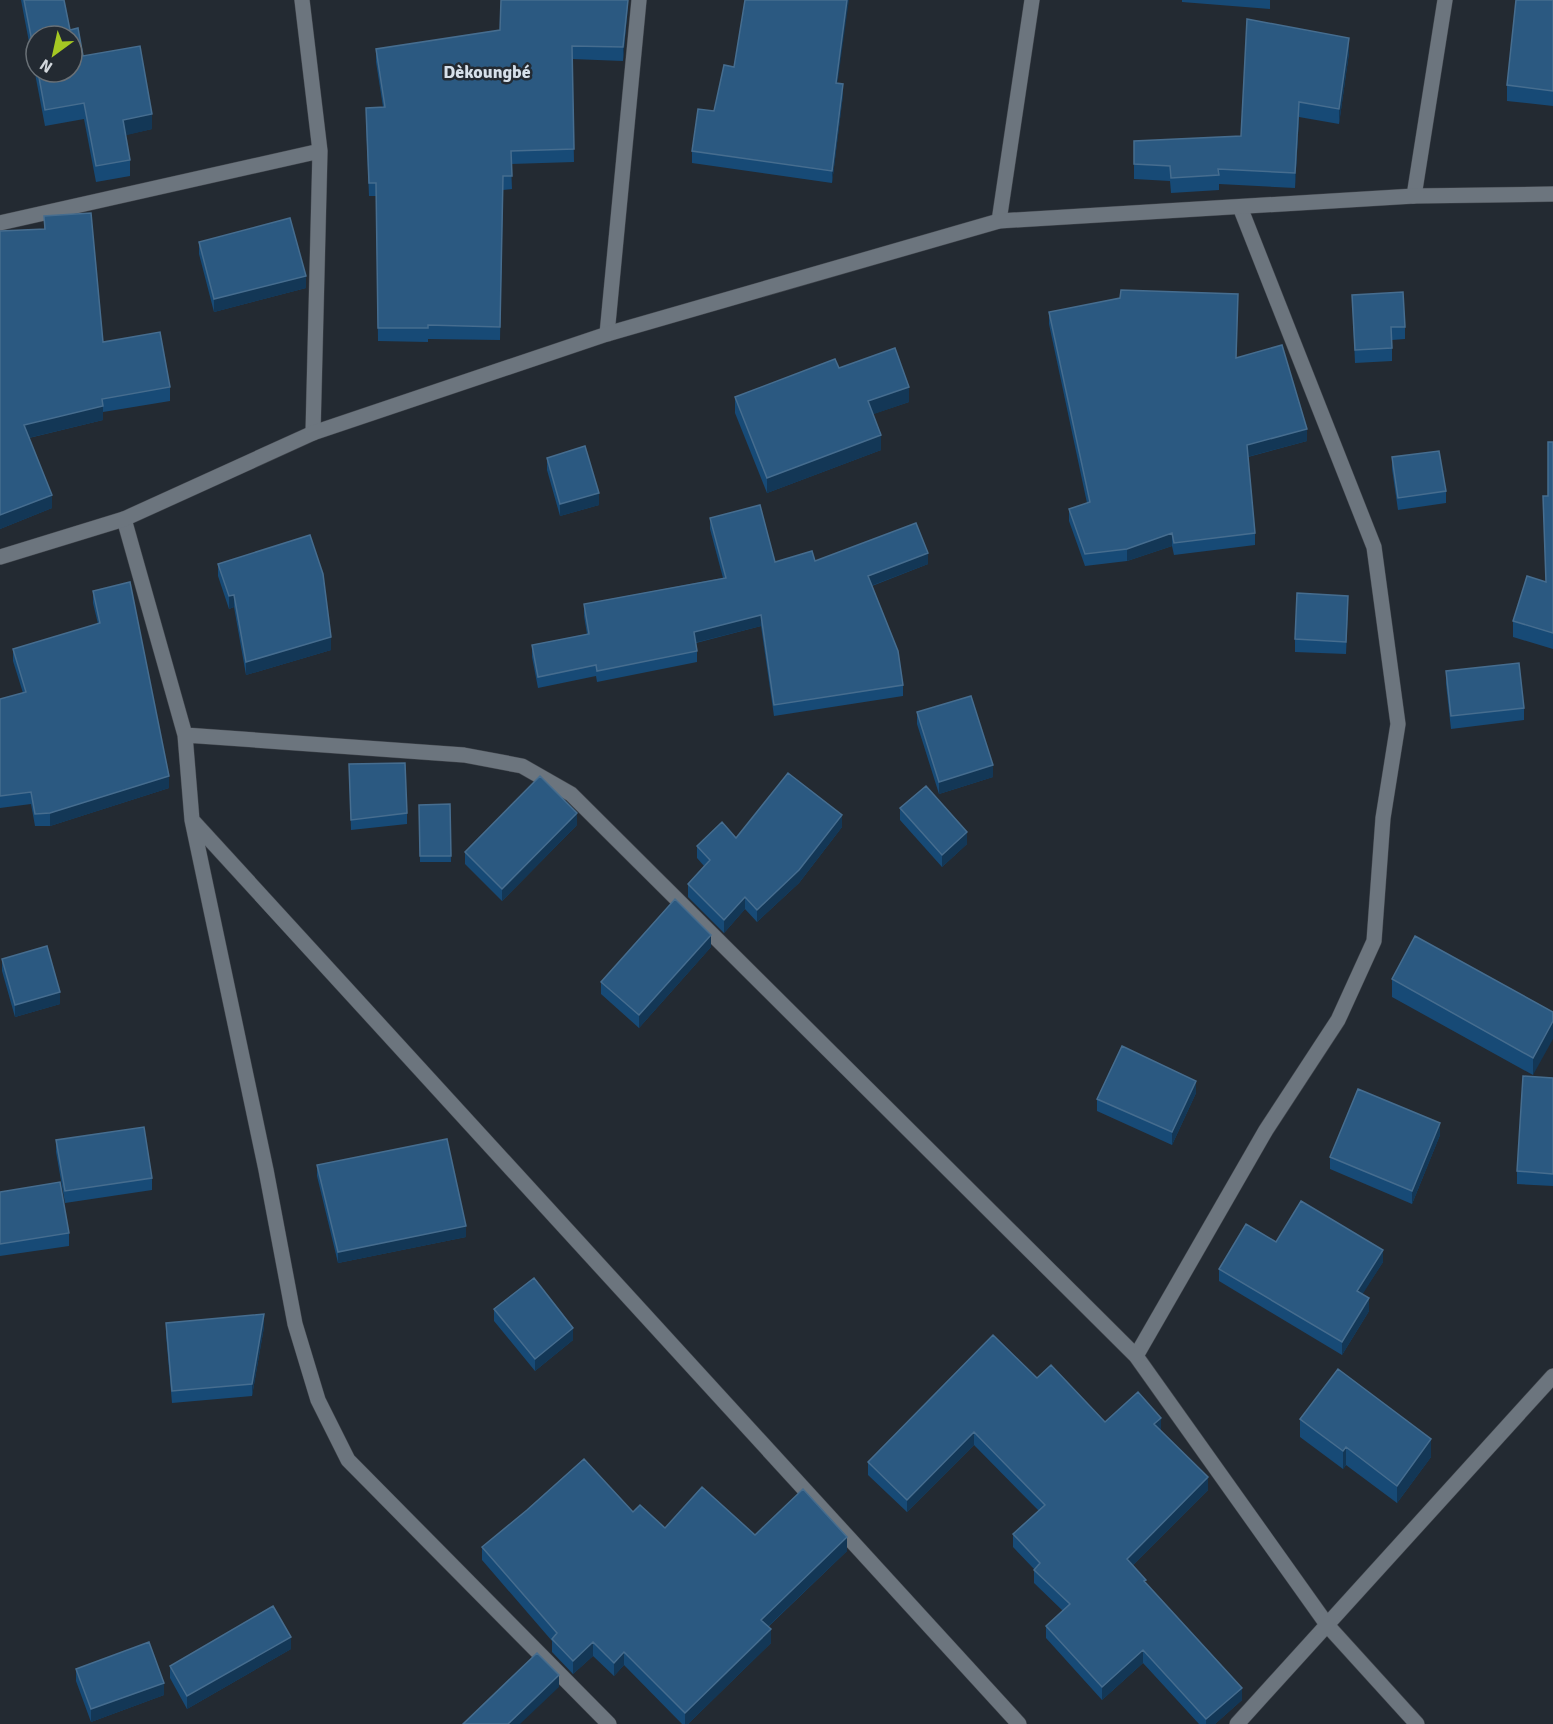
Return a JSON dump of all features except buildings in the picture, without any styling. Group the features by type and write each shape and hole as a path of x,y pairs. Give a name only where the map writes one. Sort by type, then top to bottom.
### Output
{"street":[{"path":"302,0 320,151 313,433"},
{"path":"607,334 639,0"},
{"path":"999,221 1032,0"},
{"path":"1414,196 1445,0"},
{"path":"0,223 320,151"},
{"path":"0,557 124,519 313,433 607,334 999,221 1414,196 1553,194"},
{"path":"1136,1356 1266,1130 1338,1020 1374,941 1383,818 1398,724 1374,547 1240,207"},
{"path":"124,519 185,735 192,820 266,1170 295,1324 318,1400 348,1460 609,1724"},
{"path":"185,735 464,755 522,766 571,794 1136,1356 1328,1626 1417,1724"},
{"path":"192,820 1019,1724"},
{"path":"1237,1724 1553,1376"}],"district":[{"name":"Dèkoungbé","path":"487,72"}]}
